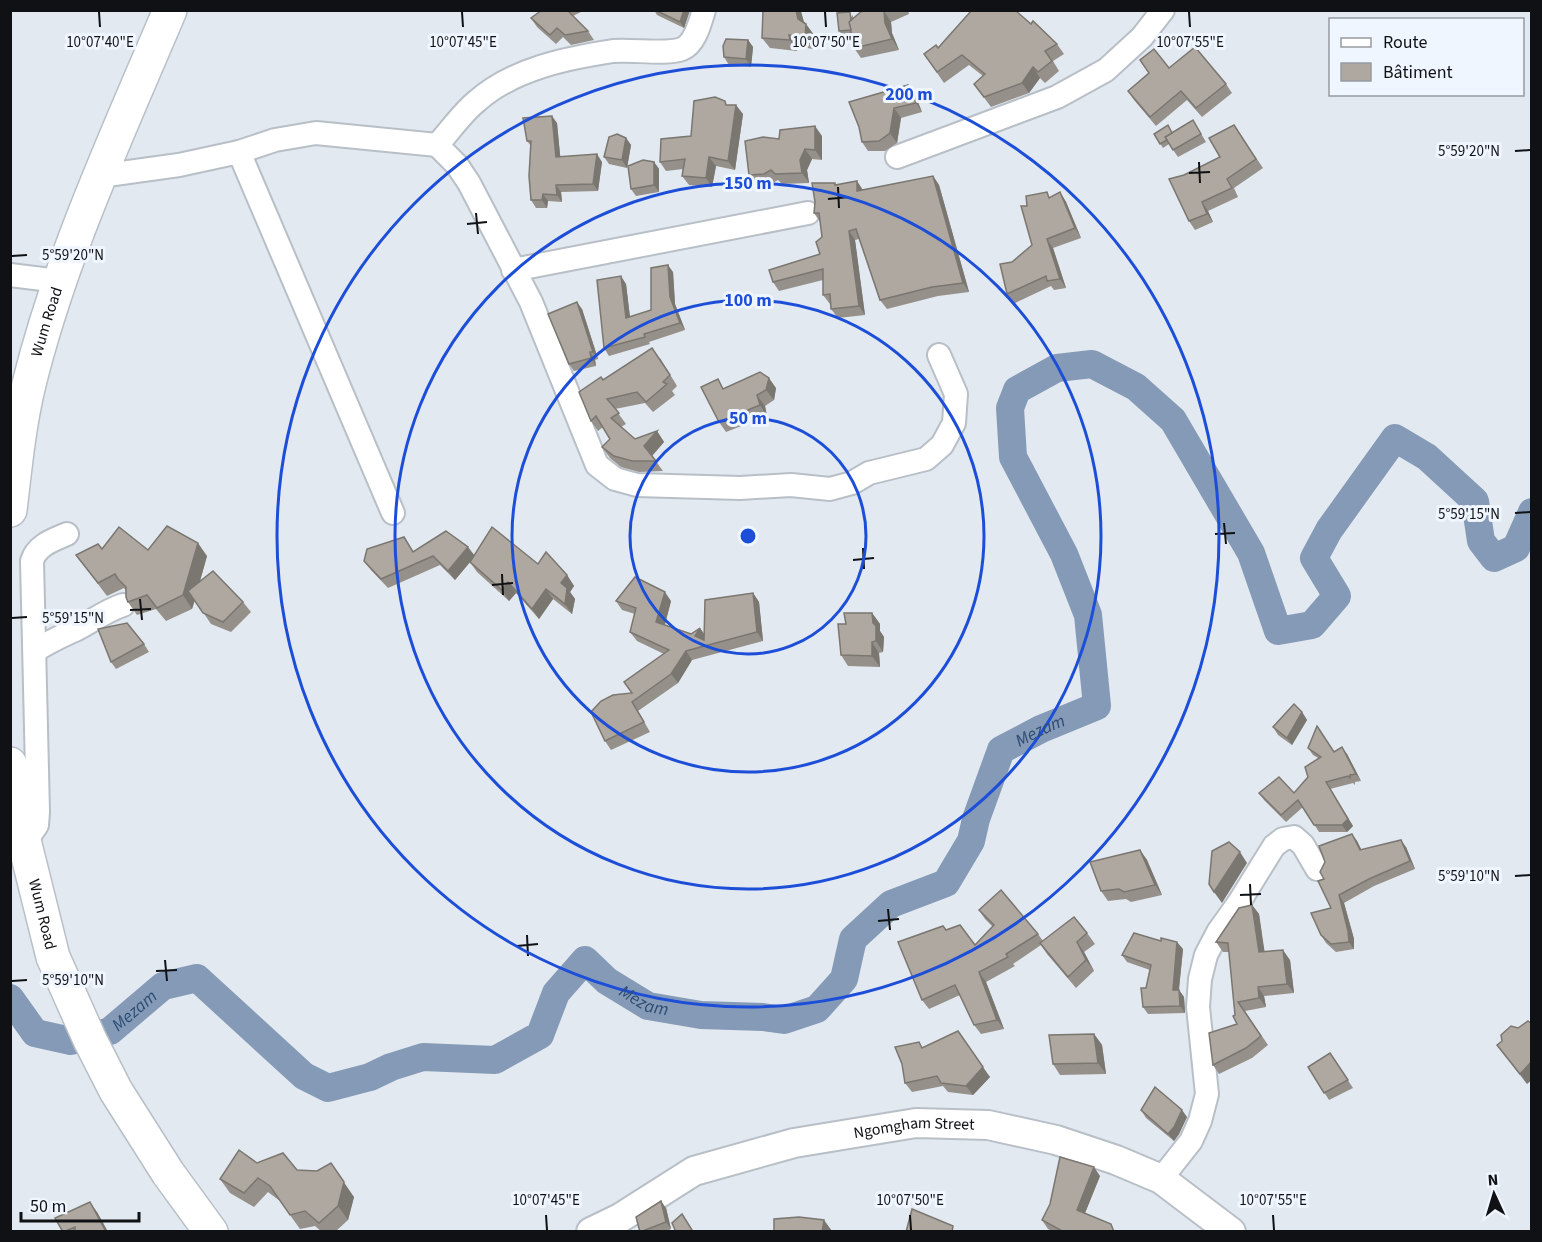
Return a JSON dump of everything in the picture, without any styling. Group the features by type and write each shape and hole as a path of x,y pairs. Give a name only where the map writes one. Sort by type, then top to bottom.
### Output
{"highway":[{"name":"Wum Road","path":"10,510 16,456 29,385 59,281 100,176 170,10"},
{"name":"Wum Road","path":"10,764 24,844 53,957 90,1040 116,1091 168,1173 211,1232"}],"main road":[{"name":"Ngomgham Street","path":"591,1232 620,1218 694,1171 794,1143 916,1124 988,1125 1056,1140 1116,1160 1161,1179 1231,1232"}],"street":[{"path":"437,145 476,101 498,85 522,72 614,51 682,49 693,40 704,10"},
{"path":"897,157 1057,97 1106,70 1142,37 1163,10"},
{"path":"100,176 179,165 239,152 276,140 316,133 437,145 457,165 469,183 531,302 597,465 615,479 637,485 740,488 791,485 830,489 852,483 869,473 926,459 942,445 954,423 956,394 939,356"},
{"path":"239,152 393,513"},
{"path":"513,270 808,213"},
{"path":"10,275 59,281"},
{"path":"24,844 37,825 38,812 32,561 34,554 41,546 67,534"},
{"path":"34,651 108,610 123,606"},
{"path":"1161,1179 1191,1141 1200,1121 1207,1094 1198,1007 1200,979 1206,955 1218,932 1239,904 1274,846 1283,839 1294,837 1303,845 1317,869"}],"building":[{"path":"542,10 567,10 588,31 565,35 557,28 550,35 531,18"},
{"path":"655,10 684,10 680,22"},
{"path":"763,10 796,10 798,19 806,24 805,38 789,35 790,40 762,38"},
{"path":"863,10 886,10 884,11 885,23 892,39 854,48 849,22"},
{"path":"972,10 1015,10 1031,24 1033,21 1057,44 1045,51 1052,61 1038,72 1033,67 1022,83 984,97 974,84 985,74 962,55 937,72 924,54 936,45 938,48"},
{"path":"850,12 851,30 839,31 837,13"},
{"path":"726,39 748,40 746,59 724,57 723,46"},
{"path":"1195,47 1226,84 1196,108 1181,91 1150,117 1128,91 1149,73 1140,60 1154,49 1169,68"},
{"path":"908,85 916,103 894,108 890,133 879,141 862,142 849,102"},
{"path":"715,97 725,101 726,105 736,105 728,161 709,157 706,178 682,176 685,159 660,162 661,139 691,136 694,101"},
{"path":"552,116 556,157 597,154 593,184 556,185 557,195 543,194 542,200 531,200 529,176 531,141 527,141 523,118"},
{"path":"1193,120 1201,134 1173,150 1165,137"},
{"path":"1168,125 1172,133 1160,144 1154,134"},
{"path":"1234,125 1256,159 1227,179 1232,188 1202,202 1207,214 1189,221 1169,179 1184,175 1220,157 1209,138"},
{"path":"815,126 815,150 805,149 800,160 802,173 775,174 771,170 764,174 749,175 745,141 763,137 779,139 780,130"},
{"path":"617,134 626,138 622,160 604,157 609,137"},
{"path":"643,160 654,162 654,185 631,189 628,166"},
{"path":"933,176 963,283 932,287 880,300 856,229 849,231 859,306 831,309 830,294 823,295 823,269 773,282 769,270 820,254 816,242 822,237 819,213 814,213 812,183 835,183 835,185 857,181 857,191"},
{"path":"1047,192 1049,198 1060,192 1075,228 1047,239 1060,279 1047,281 1046,276 1007,294 1000,264 1012,262 1032,245 1021,206 1027,206 1026,196"},
{"path":"668,265 670,297 680,323 644,334 645,337 604,348 597,280 621,276 626,318 651,310 651,268"},
{"path":"577,302 593,352 590,352 591,358 569,364 548,314"},
{"path":"652,348 670,375 663,382 667,384 646,402 637,392 607,399 619,413 611,418 635,439 657,431 644,446 656,461 632,461 614,456 602,447 610,439 596,416 591,421 579,392 601,377 603,380"},
{"path":"760,372 769,378 766,390 757,395 760,405 719,422 701,387 718,379 723,389"},
{"path":"167,526 198,543 183,595 157,608 147,595 128,602 126,587 115,574 98,583 76,555 98,544 102,549 119,527 148,550"},
{"path":"492,527 538,564 546,552 567,575 561,583 567,588 565,604 546,589 532,609 508,582 502,590 470,562"},
{"path":"446,531 468,547 448,571 433,556 381,579 364,561 367,549 404,537 413,552"},
{"path":"213,571 243,602 223,622 203,613 188,591"},
{"path":"635,577 665,592 656,622 691,634 700,628 695,636 704,640 705,600 753,593 757,632 686,651 671,674 632,702 644,722 605,741 591,712 601,701 613,695 632,693 624,682 669,650 630,632 636,608 616,601"},
{"path":"844,613 872,613 873,623 876,626 876,641 872,642 872,656 841,655 838,624 846,624"},
{"path":"127,623 144,644 111,662 98,629"},
{"path":"1294,704 1302,712 1287,738 1273,727"},
{"path":"1317,726 1334,752 1342,747 1356,774 1350,775 1350,778 1348,776 1326,782 1348,819 1342,825 1314,825 1298,800 1281,815 1259,793 1279,777 1294,793 1308,777 1305,767 1321,757 1308,748"},
{"path":"1352,834 1360,850 1401,840 1410,861 1339,895 1349,942 1331,944 1321,935 1311,913 1331,908 1318,881 1324,879 1320,872 1325,862 1319,846"},
{"path":"1229,842 1240,852 1214,892 1209,884 1212,851"},
{"path":"1140,850 1155,885 1124,892 1119,889 1101,891 1090,862"},
{"path":"1001,890 1038,934 1006,954 1008,957 979,972 997,1020 974,1025 955,985 922,1000 898,942 943,926 946,930 960,925 975,945 994,925 979,910"},
{"path":"1252,905 1259,952 1283,950 1287,984 1258,987 1259,998 1238,1002 1261,1036 1246,1048 1213,1065 1209,1033 1237,1024 1233,1016 1235,1015 1228,943 1216,942 1239,908"},
{"path":"1074,917 1087,933 1077,942 1086,960 1068,977 1040,943"},
{"path":"1134,933 1161,941 1161,938 1177,942 1173,990 1179,990 1180,1006 1143,1007 1141,988 1146,988 1151,965 1122,955"},
{"path":"1528,1021 1532,1024 1532,1061 1520,1074 1497,1045 1502,1041 1501,1035 1511,1026 1518,1028"},
{"path":"958,1031 983,1067 966,1086 941,1083 937,1076 905,1083 902,1064 895,1047 919,1042 922,1048"},
{"path":"1094,1034 1098,1063 1053,1064 1049,1035"},
{"path":"1330,1053 1348,1080 1324,1093 1308,1067"},
{"path":"1155,1087 1182,1110 1168,1134 1141,1110"},
{"path":"239,1150 257,1163 283,1153 297,1170 317,1171 331,1163 344,1182 338,1206 319,1223 305,1211 290,1215 270,1186 258,1178 244,1193 220,1179"},
{"path":"1060,1157 1094,1167 1077,1210 1111,1224 1114,1232 1064,1232 1042,1220 1050,1204"},
{"path":"661,1201 666,1222 640,1232 636,1217"},
{"path":"90,1202 106,1232 75,1232 75,1227 63,1232 55,1218"},
{"path":"912,1209 953,1226 952,1232 906,1232"},
{"path":"682,1214 692,1230 676,1232 672,1223"},
{"path":"799,1217 824,1220 822,1232 774,1232 774,1219"}],"waterway":[{"name":"Mezam","path":"10,998 35,1033 71,1041 110,1031 163,986 197,978 304,1076 328,1088 370,1077 391,1067 423,1057 495,1060 540,1035 556,993 585,960 607,981 648,1006 701,1015 784,1020 817,1009 844,979 853,939 891,904 946,883 971,841 976,819 1001,750 1041,729 1097,706 1088,615 1064,554 1013,457 1010,408 1017,390 1057,368 1092,364 1136,387 1173,420 1251,553 1278,631 1312,625 1337,596 1314,558 1329,530 1395,438 1427,457 1475,501 1481,541 1494,558 1516,548 1532,512"}]}
